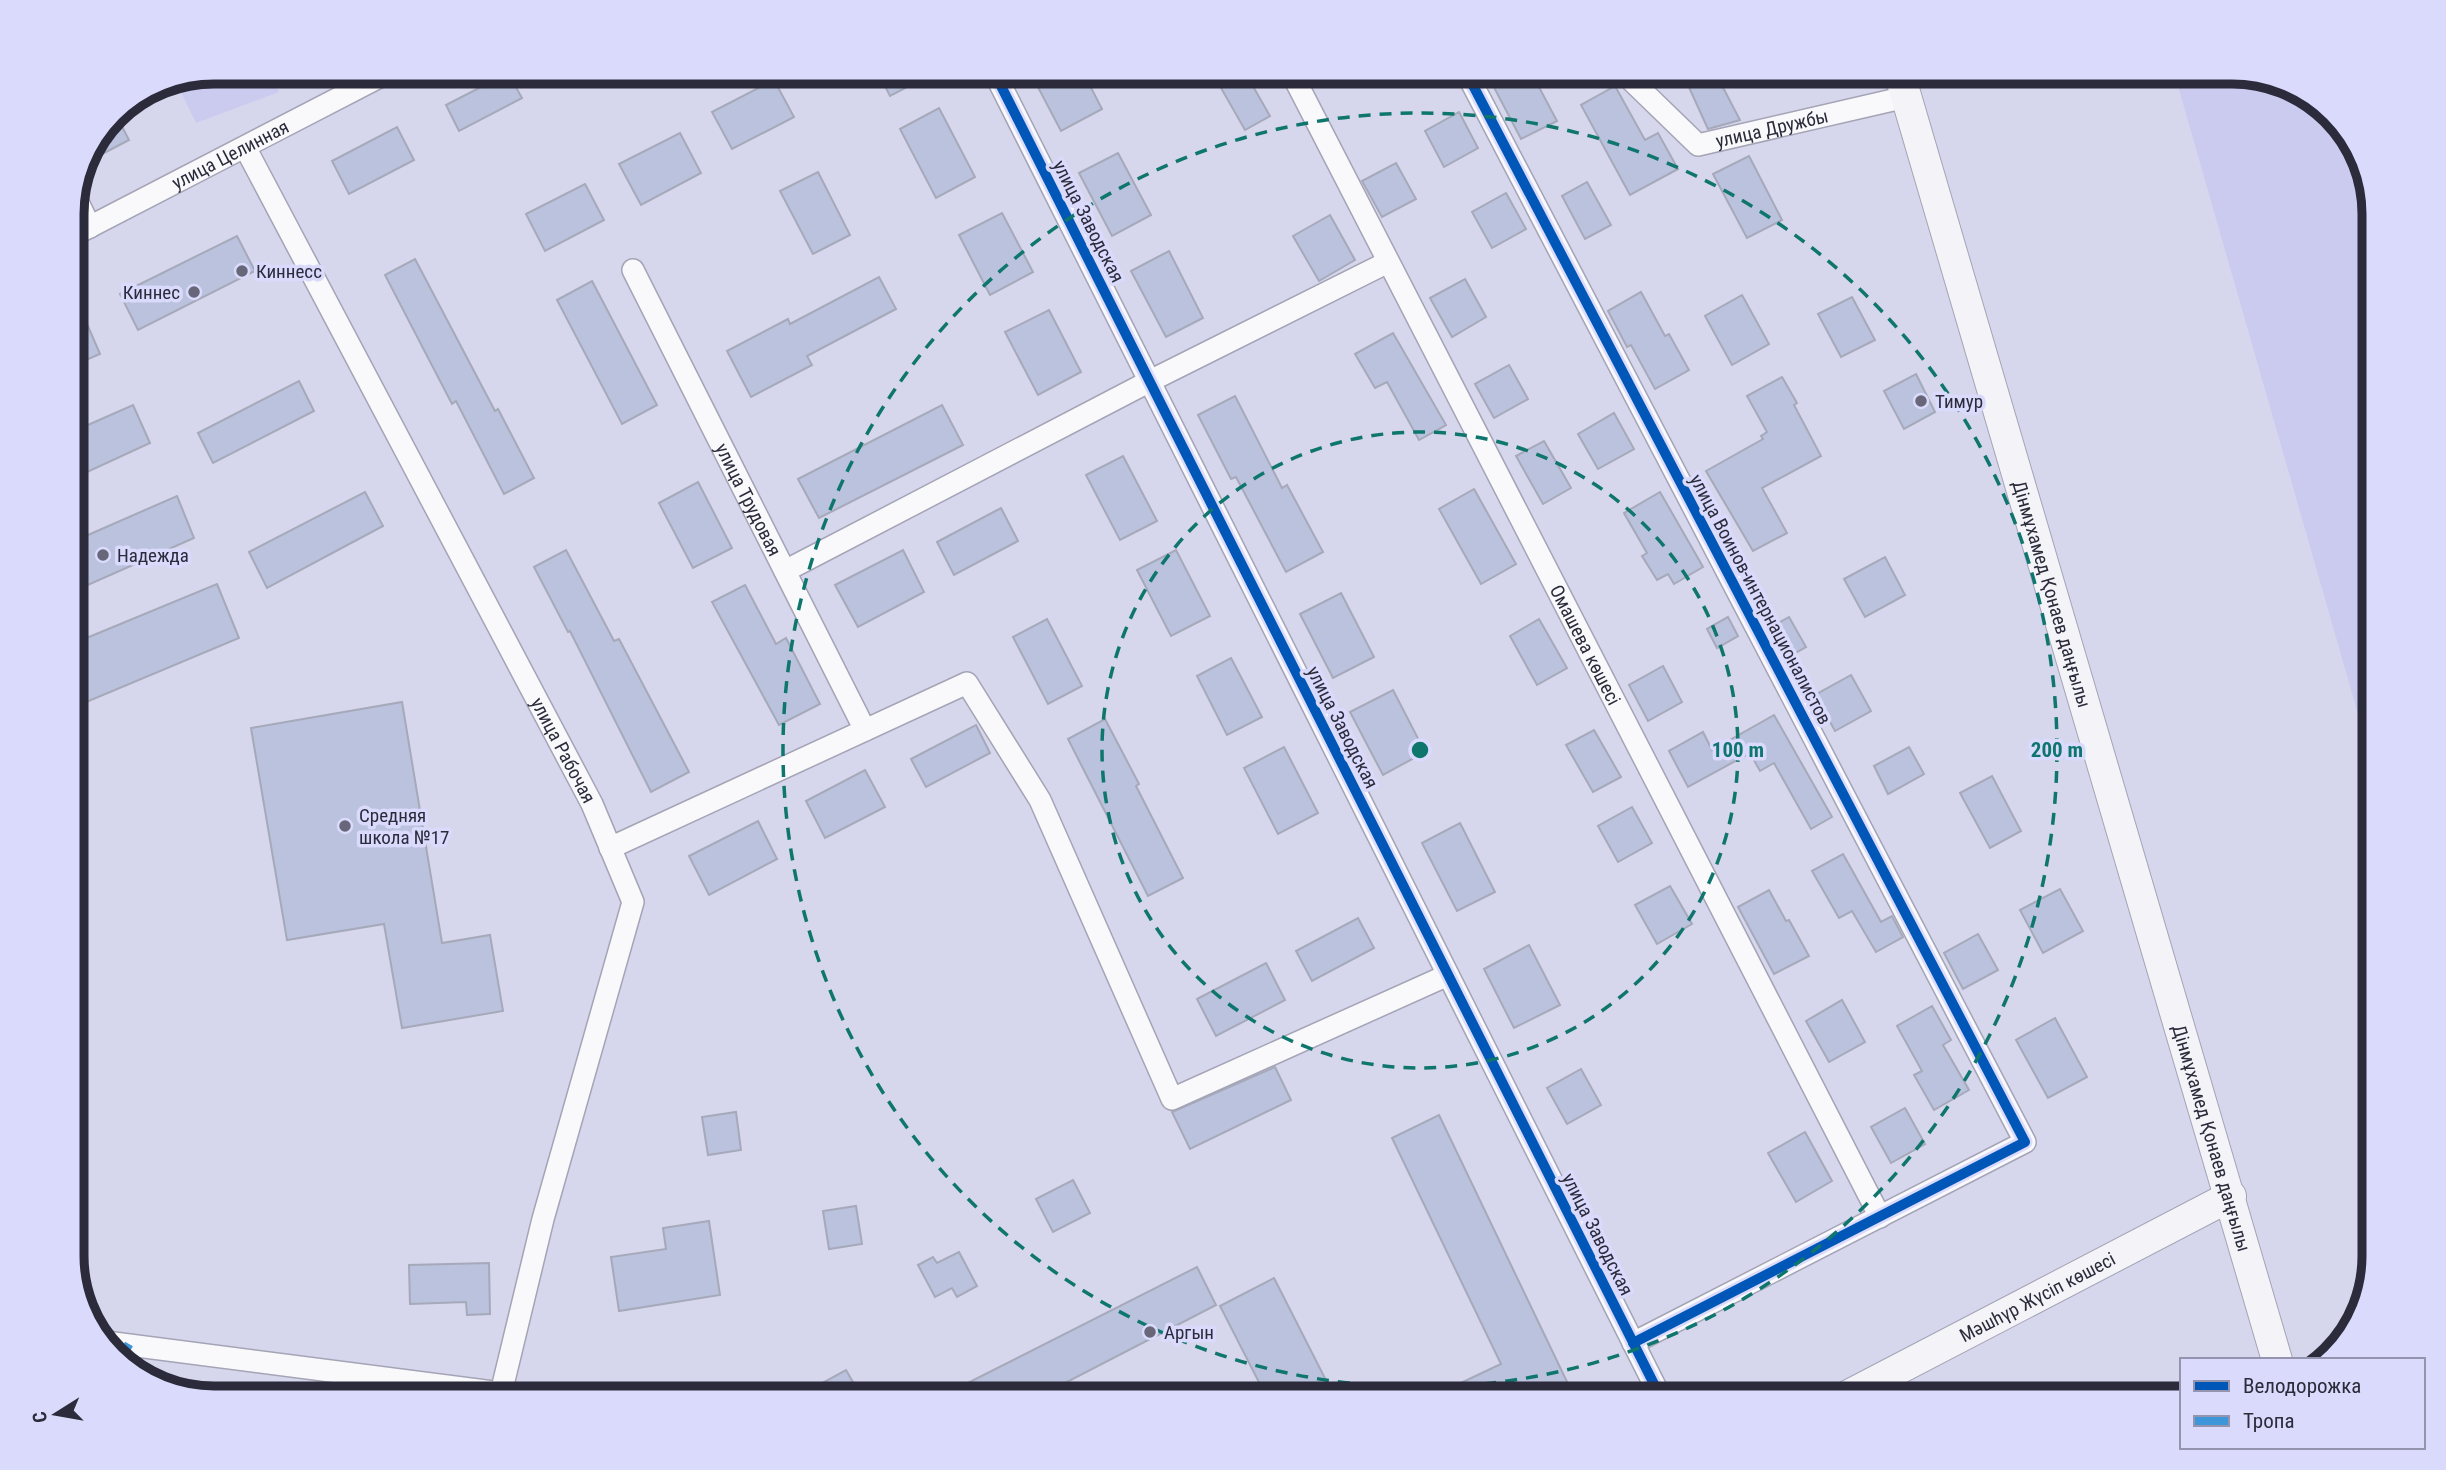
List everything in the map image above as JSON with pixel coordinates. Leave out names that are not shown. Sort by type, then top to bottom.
[{"type":"street","name":"улица Целинная","points":[[84,229],[366,84]]},
{"type":"street","name":"улица Заводская","points":[[1000,84],[1655,1386]]},
{"type":"street","name":"Омашева көшесі","points":[[1296,84],[1880,1217]]},
{"type":"street","name":"улица Воинов-интернационалистов","points":[[1472,84],[2025,1142],[1880,1217]]},
{"type":"street","name":"улица Дружбы","points":[[1635,84],[1698,145],[1902,84]]},
{"type":"street","name":"Дінмұхамед Қонаев даңғылы","points":[[1902,84],[2276,1358]]},
{"type":"street","name":"улица Рабочая","points":[[245,147],[592,804],[633,902],[543,1219],[504,1386]]},
{"type":"street","points":[[785,571],[1150,381],[1388,262]]},
{"type":"street","name":"улица Трудовая","points":[[633,270],[865,730]]},
{"type":"street","points":[[610,848],[967,683],[1040,800],[1172,1099],[1448,975]]},
{"type":"street","name":"Мәшһүр Жүсіп көшесі","points":[[1866,1386],[2231,1196]]},
{"type":"street","points":[[1633,1343],[1880,1217]]},
{"type":"street","points":[[125,1351],[418,1386]]},
{"type":"shaded area","points":[[214,84],[275,84],[279,92],[196,123],[180,89]]},
{"type":"shaded area","points":[[2177,84],[2249,85],[2265,88],[2297,101],[2330,128],[2349,157],[2355,172],[2362,206],[2362,728]]},
{"type":"building","points":[[487,84],[514,84],[522,98],[459,131],[446,105]]},
{"type":"building","points":[[766,84],[776,84],[794,117],[732,149],[712,112]]},
{"type":"building","points":[[884,84],[913,84],[890,96]]},
{"type":"building","points":[[1036,84],[1089,84],[1102,109],[1061,131]]},
{"type":"building","points":[[1228,84],[1252,84],[1270,116],[1245,130],[1221,88]]},
{"type":"building","points":[[1492,84],[1537,84],[1557,121],[1521,139]]},
{"type":"building","points":[[1687,84],[1721,84],[1740,120],[1708,129]]},
{"type":"building","points":[[1615,86],[1645,140],[1658,133],[1678,169],[1630,195],[1581,105]]},
{"type":"building","points":[[939,108],[975,177],[936,198],[900,129]]},
{"type":"building","points":[[1459,112],[1478,148],[1444,167],[1425,131]]},
{"type":"building","points":[[120,124],[129,140],[97,157]]},
{"type":"building","points":[[397,127],[414,160],[349,194],[332,161]]},
{"type":"building","points":[[680,133],[701,173],[641,205],[619,164]]},
{"type":"building","points":[[1118,153],[1151,215],[1112,236],[1079,173]]},
{"type":"building","points":[[1749,156],[1782,220],[1747,238],[1713,174]]},
{"type":"building","points":[[1396,163],[1416,199],[1382,217],[1362,181]]},
{"type":"building","points":[[818,172],[850,235],[813,254],[780,191]]},
{"type":"building","points":[[1587,182],[1611,225],[1585,239],[1562,196]]},
{"type":"building","points":[[585,184],[604,220],[545,251],[526,214]]},
{"type":"building","points":[[1506,193],[1526,229],[1492,248],[1472,212]]},
{"type":"building","points":[[1002,213],[1033,272],[990,295],[959,235]]},
{"type":"building","points":[[1330,215],[1355,260],[1319,281],[1293,236]]},
{"type":"building","points":[[237,236],[255,271],[138,330],[120,294]]},
{"type":"building","points":[[1169,251],[1203,318],[1166,337],[1131,271]]},
{"type":"building","points":[[415,259],[495,411],[498,409],[534,478],[504,494],[456,401],[452,404],[385,275]]},
{"type":"building","points":[[879,277],[896,309],[807,356],[812,365],[751,397],[727,351],[788,319],[790,324]]},
{"type":"building","points":[[1465,279],[1486,317],[1452,337],[1430,298]]},
{"type":"building","points":[[592,281],[657,405],[622,424],[557,300]]},
{"type":"building","points":[[1641,292],[1665,336],[1669,334],[1689,370],[1655,389],[1631,345],[1627,347],[1608,311]]},
{"type":"building","points":[[1742,295],[1769,344],[1732,365],[1705,316]]},
{"type":"building","points":[[1852,297],[1875,340],[1841,357],[1818,314]]},
{"type":"building","points":[[1049,310],[1081,372],[1038,395],[1005,332]]},
{"type":"building","points":[[84,317],[100,354],[84,361]]},
{"type":"building","points":[[1393,333],[1446,425],[1419,440],[1387,382],[1375,388],[1355,354]]},
{"type":"building","points":[[1509,365],[1528,399],[1494,418],[1475,384]]},
{"type":"building","points":[[1916,374],[1935,412],[1904,429],[1884,391]]},
{"type":"building","points":[[1782,377],[1821,456],[1762,488],[1787,533],[1753,551],[1706,471],[1763,439],[1761,436],[1767,432],[1747,396]]},
{"type":"building","points":[[299,381],[314,411],[213,463],[198,433]]},
{"type":"building","points":[[1235,396],[1282,488],[1287,485],[1323,552],[1286,572],[1236,477],[1231,479],[1198,415]]},
{"type":"building","points":[[133,405],[150,443],[84,473],[84,427]]},
{"type":"building","points":[[942,405],[963,445],[819,518],[798,479]]},
{"type":"building","points":[[1614,413],[1634,449],[1598,469],[1578,434]]},
{"type":"building","points":[[1544,441],[1571,488],[1543,504],[1516,456]]},
{"type":"building","points":[[1123,456],[1157,521],[1120,540],[1086,475]]},
{"type":"building","points":[[698,482],[732,548],[693,568],[659,503]]},
{"type":"building","points":[[1474,489],[1516,564],[1481,584],[1439,509]]},
{"type":"building","points":[[365,492],[383,526],[267,588],[249,552]]},
{"type":"building","points":[[1660,492],[1703,567],[1674,584],[1668,574],[1657,580],[1642,556],[1647,553],[1624,513]]},
{"type":"building","points":[[177,496],[194,538],[84,587],[84,537]]},
{"type":"building","points":[[1001,508],[1018,541],[954,575],[937,542]]},
{"type":"building","points":[[566,550],[614,641],[619,639],[689,772],[651,792],[570,631],[568,632],[534,567]]},
{"type":"building","points":[[903,550],[924,592],[858,627],[835,585]]},
{"type":"building","points":[[1176,550],[1210,616],[1171,636],[1137,570]]},
{"type":"building","points":[[1885,557],[1905,595],[1865,617],[1844,579]]},
{"type":"building","points":[[217,584],[239,638],[84,703],[84,639]]},
{"type":"building","points":[[745,585],[776,644],[786,638],[820,704],[779,725],[712,602]]},
{"type":"building","points":[[1341,593],[1374,657],[1333,678],[1300,614]]},
{"type":"building","points":[[1728,617],[1738,636],[1717,648],[1707,629]]},
{"type":"building","points":[[1789,617],[1806,647],[1788,657],[1771,627]]},
{"type":"building","points":[[1047,619],[1082,686],[1048,704],[1013,637]]},
{"type":"building","points":[[1539,619],[1567,668],[1537,685],[1510,636]]},
{"type":"building","points":[[1231,658],[1262,717],[1227,735],[1197,676]]},
{"type":"building","points":[[1663,666],[1682,702],[1648,721],[1629,685]]},
{"type":"building","points":[[1851,675],[1871,711],[1835,731],[1815,695]]},
{"type":"building","points":[[1393,690],[1425,752],[1383,775],[1350,712]]},
{"type":"building","name":"Средняя школа №17","points":[[402,702],[442,943],[490,935],[503,1011],[402,1028],[384,924],[287,940],[251,728]]},
{"type":"building","points":[[1774,715],[1832,817],[1811,829],[1774,763],[1760,771],[1750,753],[1688,787],[1669,751],[1703,732],[1712,750]]},
{"type":"building","points":[[1105,719],[1183,878],[1148,896],[1068,739]]},
{"type":"building","points":[[976,725],[990,753],[926,787],[911,759]]},
{"type":"building","points":[[1594,730],[1621,777],[1593,792],[1566,745]]},
{"type":"building","points":[[1284,747],[1318,813],[1278,834],[1244,768]]},
{"type":"building","points":[[1909,747],[1924,774],[1888,794],[1874,766]]},
{"type":"building","points":[[865,770],[885,807],[825,838],[806,801]]},
{"type":"building","points":[[1992,776],[2021,831],[1990,848],[1960,793]]},
{"type":"building","points":[[1632,807],[1652,843],[1618,862],[1598,826]]},
{"type":"building","points":[[758,821],[777,859],[709,895],[689,856]]},
{"type":"building","points":[[1460,823],[1495,892],[1457,911],[1422,843]]},
{"type":"building","points":[[1843,854],[1881,922],[1892,916],[1903,937],[1876,952],[1852,911],[1839,918],[1812,871]]},
{"type":"building","points":[[1670,886],[1692,924],[1657,944],[1635,905]]},
{"type":"building","points":[[2060,889],[2083,931],[2043,953],[2020,910]]},
{"type":"building","points":[[1769,890],[1809,956],[1774,974],[1738,907]]},
{"type":"building","points":[[1358,918],[1374,948],[1312,981],[1296,951]]},
{"type":"building","points":[[1978,934],[1998,970],[1963,989],[1944,953]]},
{"type":"building","points":[[1529,945],[1560,1005],[1514,1028],[1484,969]]},
{"type":"building","points":[[1266,963],[1285,1000],[1216,1036],[1197,999]]},
{"type":"building","points":[[1842,1000],[1865,1042],[1829,1062],[1806,1021]]},
{"type":"building","points":[[1932,1006],[1951,1040],[1943,1045],[1969,1090],[1934,1110],[1914,1075],[1922,1071],[1897,1026]]},
{"type":"building","points":[[2055,1018],[2087,1077],[2048,1098],[2016,1040]]},
{"type":"building","points":[[1275,1067],[1291,1100],[1190,1149],[1172,1112]]},
{"type":"building","points":[[1581,1069],[1601,1105],[1567,1124],[1547,1088]]},
{"type":"building","points":[[1905,1108],[1925,1144],[1891,1163],[1871,1127]]},
{"type":"building","points":[[736,1112],[741,1150],[708,1155],[702,1117]]},
{"type":"building","points":[[1439,1115],[1569,1386],[1454,1386],[1501,1364],[1392,1138]]},
{"type":"building","points":[[1805,1132],[1832,1181],[1796,1202],[1768,1153]]},
{"type":"building","points":[[1073,1180],[1090,1213],[1053,1232],[1036,1199]]},
{"type":"building","points":[[856,1206],[862,1244],[829,1249],[823,1211]]},
{"type":"building","points":[[709,1221],[720,1295],[619,1311],[611,1257],[666,1249],[663,1228]]},
{"type":"building","points":[[959,1252],[977,1286],[957,1297],[952,1288],[935,1297],[918,1265],[933,1257],[937,1263]]},
{"type":"building","points":[[489,1263],[490,1314],[467,1315],[466,1302],[410,1304],[409,1265]]},
{"type":"building","points":[[1197,1267],[1216,1305],[1059,1386],[962,1386]]},
{"type":"building","points":[[1274,1278],[1329,1386],[1261,1386],[1220,1306]]},
{"type":"building","points":[[846,1370],[855,1386],[817,1386]]},
{"type":"marked path","points":[[125,1351],[129,1344]]},
{"type":"cycle path","points":[[1000,84],[1655,1386]]},
{"type":"cycle path","points":[[1472,84],[2025,1142],[1633,1343]]},
{"type":"place","name":"Киннесс","points":[[242,271]]},
{"type":"place","name":"Киннес","points":[[194,292]]},
{"type":"place","name":"Тимур","points":[[1921,401]]},
{"type":"place","name":"Надежда","points":[[103,555]]},
{"type":"place","name":"Средняя школа №17","points":[[345,826]]},
{"type":"place","name":"Аргын","points":[[1150,1332]]}]
